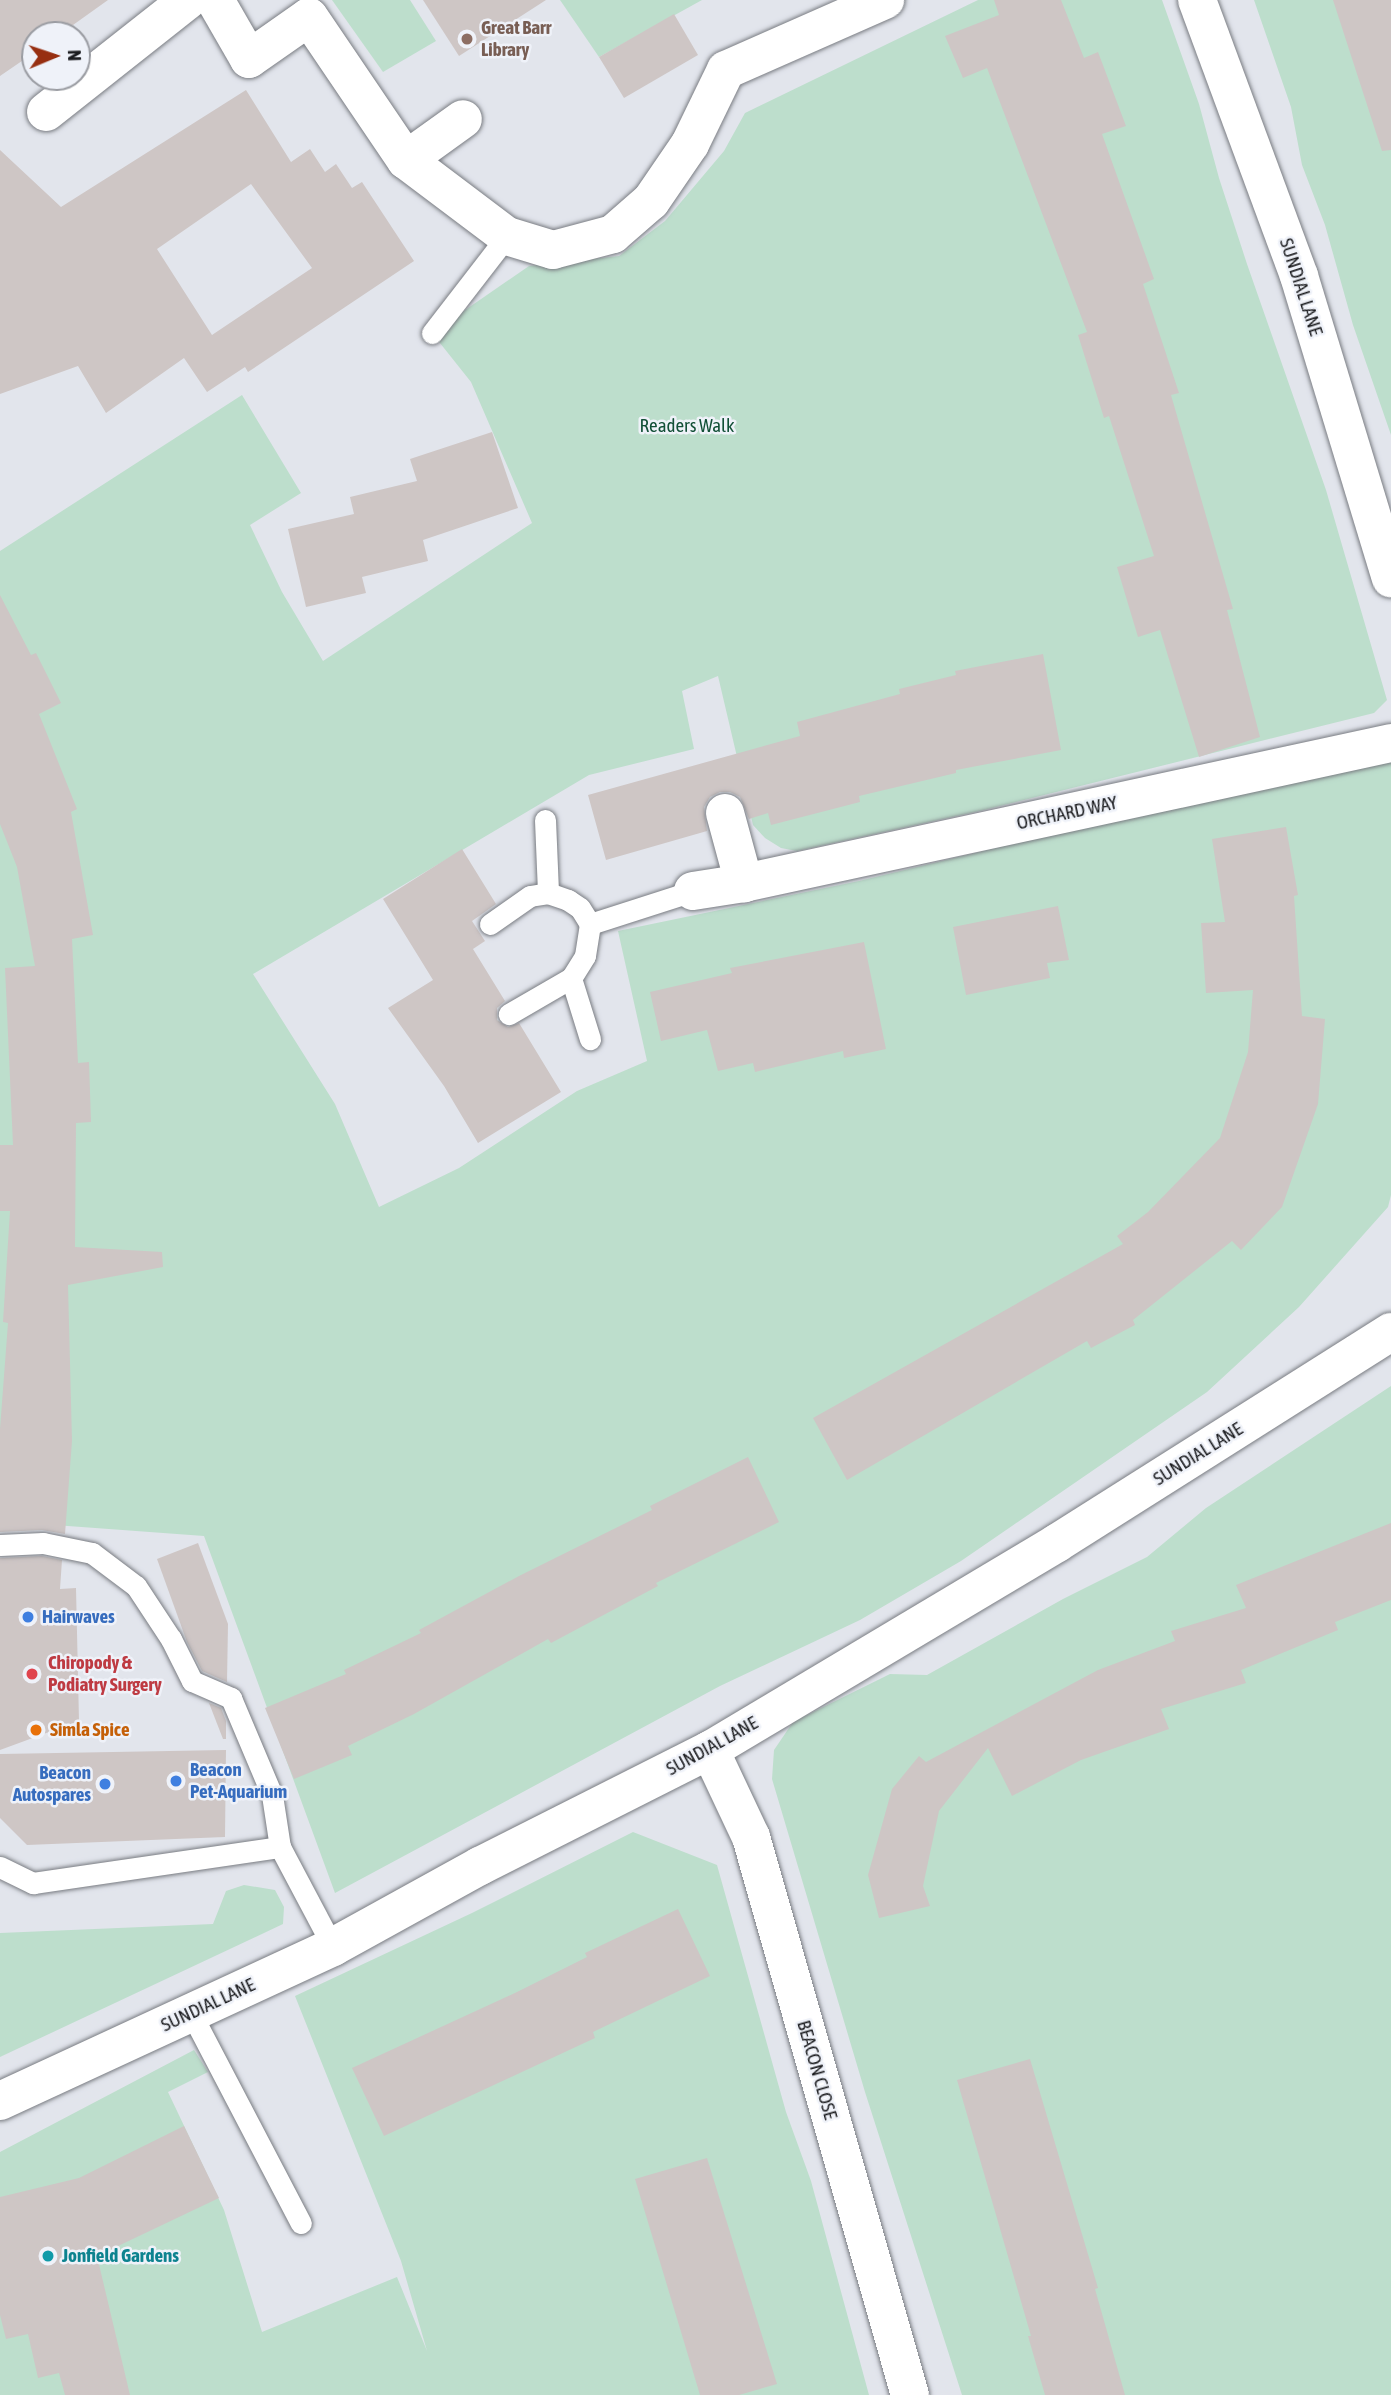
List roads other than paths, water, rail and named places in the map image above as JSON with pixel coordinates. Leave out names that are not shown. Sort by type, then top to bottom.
[{"type":"street","points":[[46,113],[188,0]]},
{"type":"street","points":[[215,0],[249,59],[309,17],[406,160],[507,236],[553,250],[613,234],[651,201],[690,144],[726,71],[886,0]]},
{"type":"street","name":"SUNDIAL LANE","points":[[1198,0],[1299,276],[1391,578]]},
{"type":"street","points":[[406,160],[463,120]]},
{"type":"street","name":"ORCHARD WAY","points":[[693,891],[744,883],[1391,743]]},
{"type":"street","points":[[725,813],[744,883]]},
{"type":"street","name":"SUNDIAL LANE","points":[[0,2101],[334,1947],[480,1866],[710,1750],[1057,1543],[1391,1332]]},
{"type":"street","name":"BEACON CLOSE","points":[[710,1750],[751,1837],[910,2395]]},
{"type":"lane","points":[[432,332],[507,236]]},
{"type":"lane","points":[[545,820],[548,893]]},
{"type":"lane","name":"ORCHARD WAY","points":[[590,924],[693,891]]},
{"type":"lane","points":[[490,924],[530,896],[548,893],[574,904],[590,924],[585,956],[571,978],[509,1014]]},
{"type":"lane","points":[[571,978],[590,1039]]},
{"type":"lane","points":[[0,1545],[43,1543],[92,1553],[136,1586],[171,1639],[192,1681],[231,1698],[272,1795],[280,1846],[334,1947]]},
{"type":"lane","points":[[0,1867],[33,1883],[280,1846]]},
{"type":"lane","points":[[191,2013],[301,2224]]},
{"type":"place","name":"Great Barr Library","points":[[467,39]]},
{"type":"place","name":"Hairwaves","points":[[28,1617]]},
{"type":"place","name":"Chiropody & Podiatry Surgery","points":[[32,1674]]},
{"type":"place","name":"Simla Spice","points":[[36,1730]]},
{"type":"place","name":"Beacon Pet-Aquarium","points":[[176,1781]]},
{"type":"place","name":"Beacon Autospares","points":[[105,1784]]},
{"type":"place","name":"Jonfield Gardens","points":[[48,2256]]},
{"type":"park label","name":"Readers Walk","points":[[687,426]]}]
